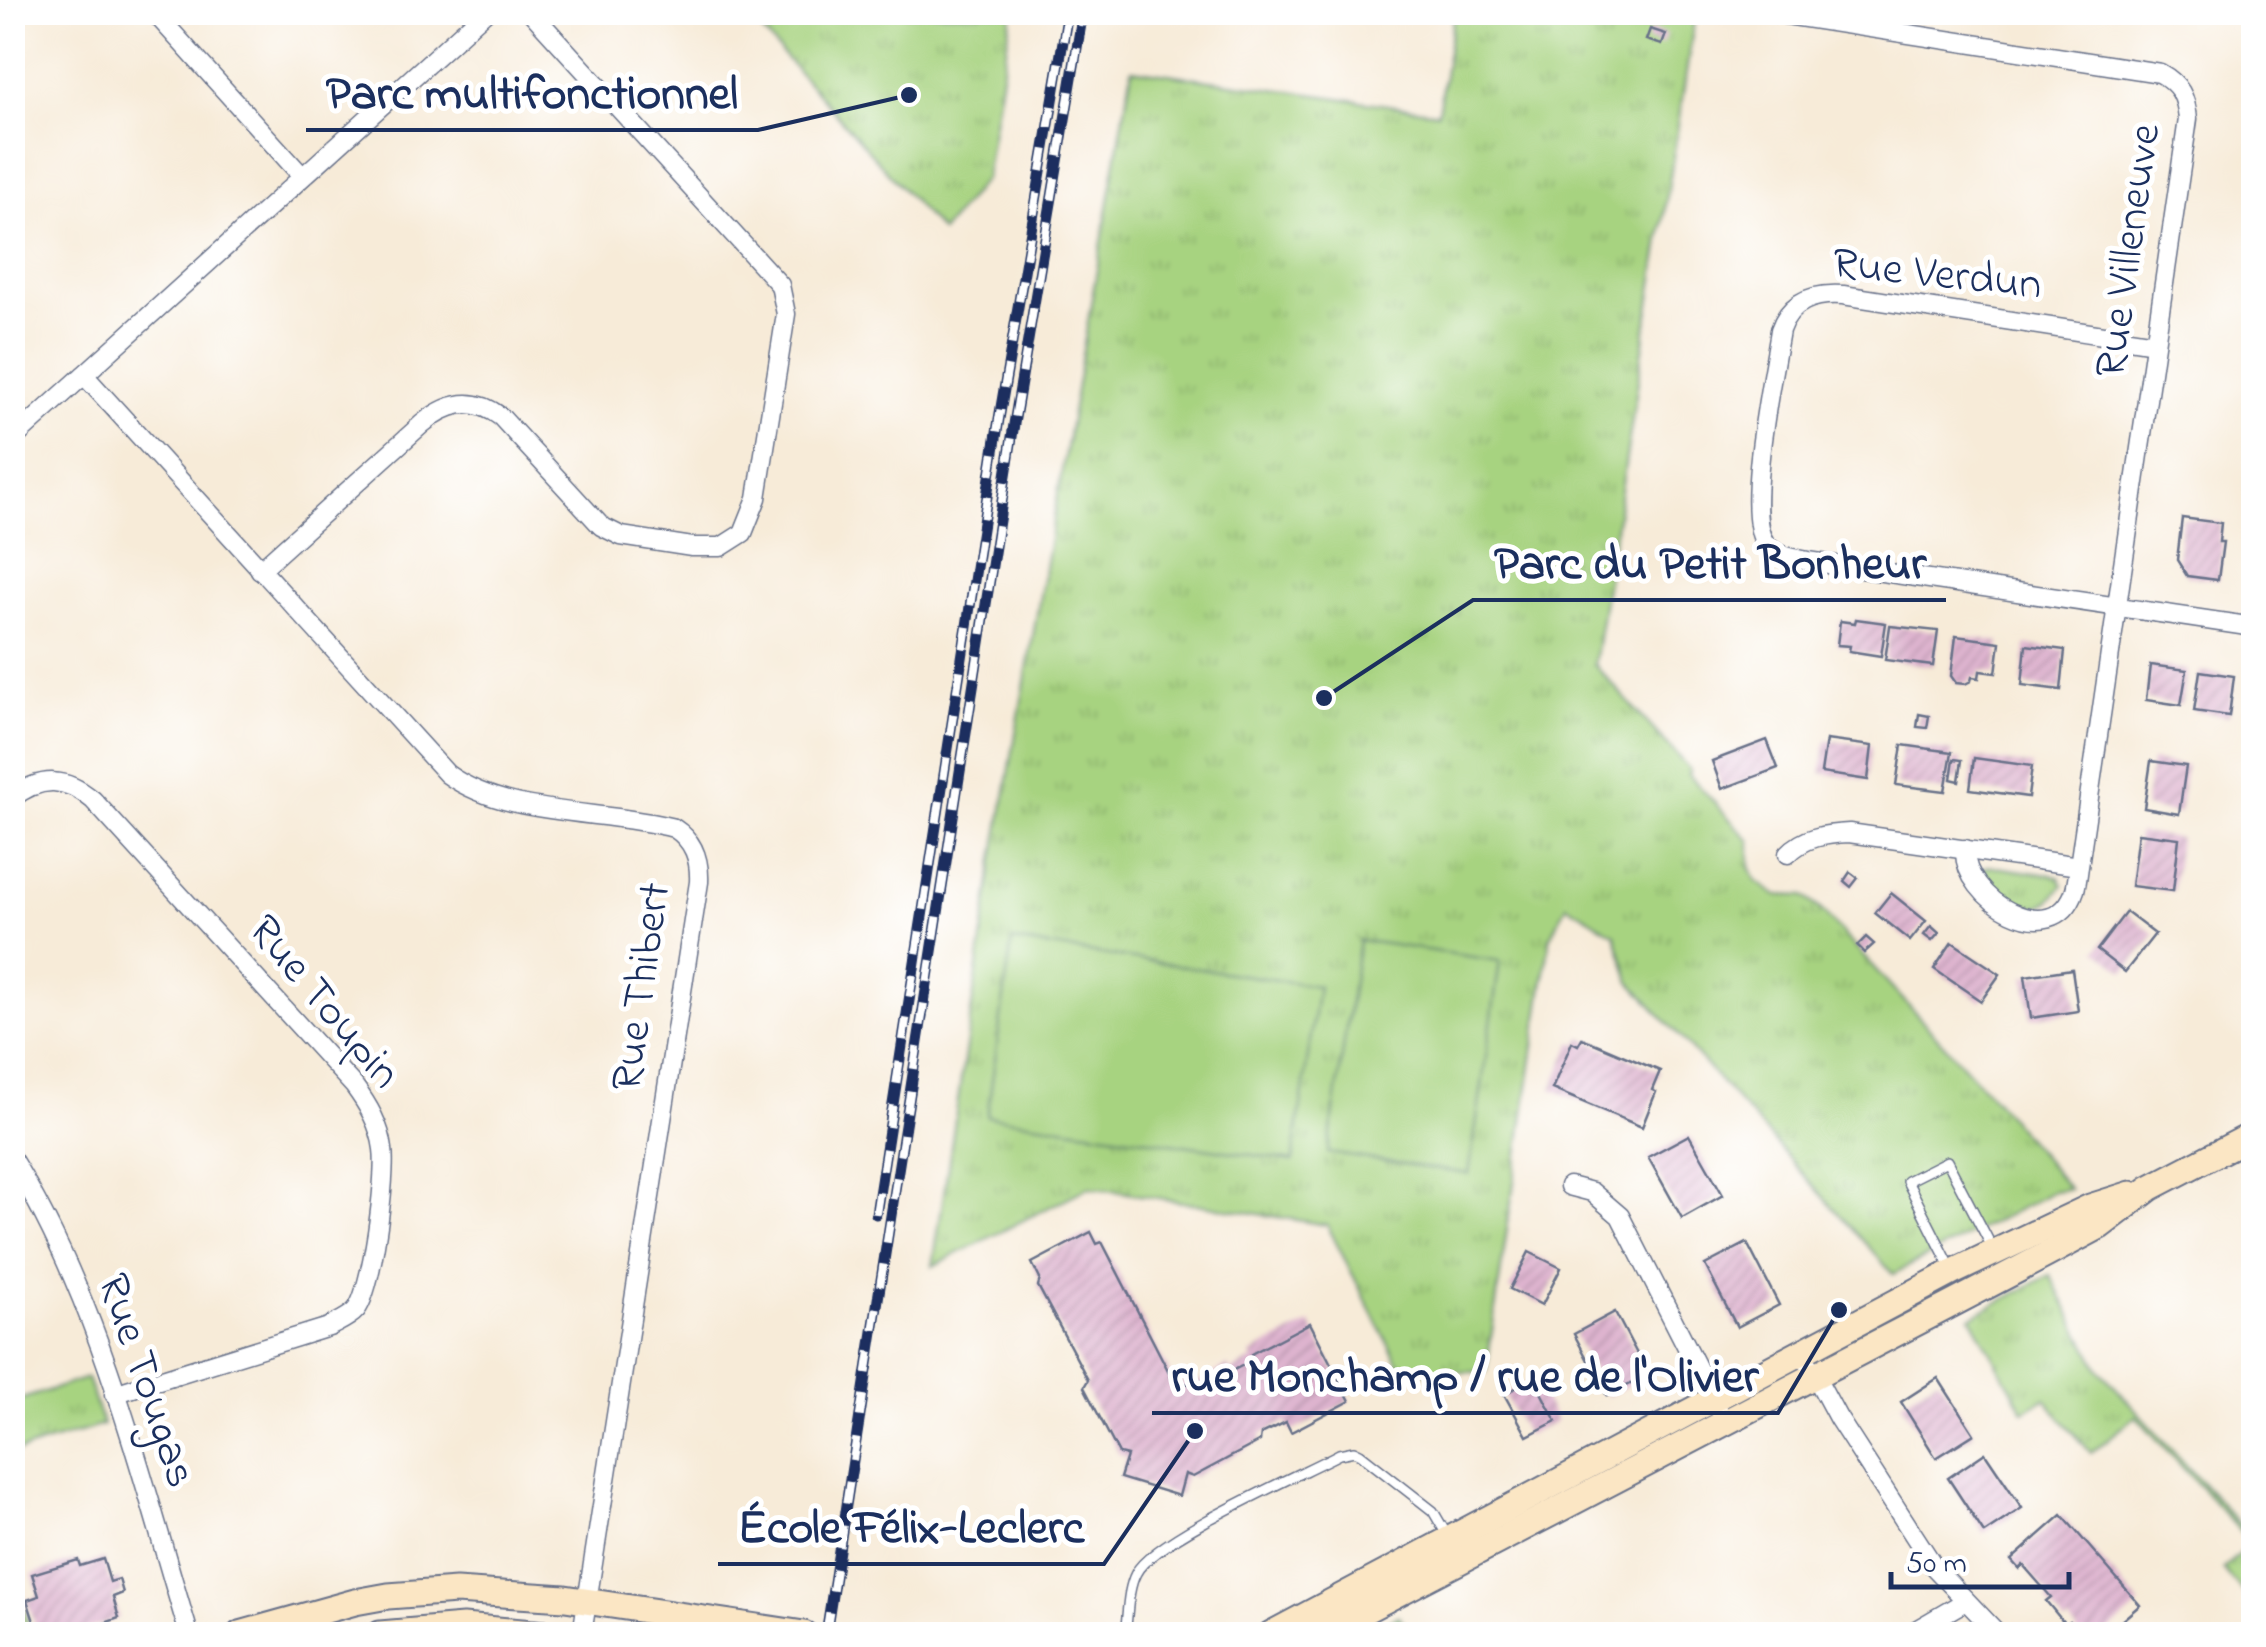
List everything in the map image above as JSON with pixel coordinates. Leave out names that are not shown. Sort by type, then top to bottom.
[{"type":"street","points":[[154,12],[302,176]]},
{"type":"street","points":[[12,440],[485,12]]},
{"type":"street","points":[[260,570],[422,424],[456,403],[482,405],[501,416],[610,532],[709,548],[733,541],[749,523],[757,498],[786,314],[780,285],[531,12]]},
{"type":"street","name":"Rue Villeneuve","points":[[1766,12],[1852,19],[2160,73],[2180,88],[2187,102],[2188,119],[2117,608],[2079,866],[2070,900],[2048,917],[2032,920],[2015,916],[1988,896],[1966,868],[1964,850]]},
{"type":"street","name":"Rue Verdun","points":[[2155,343],[1842,296],[1802,300],[1788,313],[1780,330],[1755,496],[1760,535],[1775,552],[1788,557],[2254,627]]},
{"type":"street","name":"Rue Thibert","points":[[84,375],[434,762],[461,784],[505,800],[674,828],[685,836],[698,858],[698,882],[582,1634]]},
{"type":"street","name":"Rue Toupin","points":[[12,798],[49,780],[69,784],[93,800],[354,1086],[373,1116],[383,1148],[383,1182],[367,1286],[355,1311],[329,1327],[114,1394]]},
{"type":"street","points":[[1788,854],[1820,836],[1849,833],[2079,866]]},
{"type":"street","points":[[1320,1634],[1809,1364],[2100,1226],[2150,1188],[2254,1134]]},
{"type":"street","name":"Rue Tougas","points":[[12,1159],[61,1255],[114,1394],[189,1634]]},
{"type":"street","points":[[1570,1186],[1592,1192],[1620,1216],[1720,1411]]},
{"type":"street","points":[[1809,1364],[1953,1272],[2090,1207],[2150,1188]]},
{"type":"street","points":[[1809,1364],[1925,1553],[1964,1602],[1998,1634]]},
{"type":"street","points":[[1271,1634],[1450,1541],[1720,1411]]},
{"type":"street","points":[[240,1634],[325,1609],[388,1596],[456,1591],[532,1595],[804,1634]]},
{"type":"street","points":[[1909,1634],[1964,1602]]},
{"type":"street","points":[[380,1634],[450,1627],[545,1634]]},
{"type":"lane","points":[[1953,1272],[1907,1181],[1948,1161],[1996,1253]]},
{"type":"lane","points":[[1126,1634],[1136,1572],[1158,1551],[1184,1533],[1348,1452],[1360,1454],[1432,1511],[1450,1541]]},
{"type":"green space","points":[[1673,12],[1695,16],[1594,664],[1750,841],[1750,866],[1756,881],[1776,895],[1804,896],[1820,909],[1995,1100],[2069,1189],[2054,1191],[1893,1274],[1630,981],[1615,934],[1567,905],[1550,938],[1486,1372],[1403,1372],[1327,1225],[1089,1187],[933,1266],[994,859],[1132,69],[1438,112],[1454,13]]},
{"type":"green space","points":[[746,13],[1012,13],[985,178],[941,232]]},
{"type":"green space","points":[[1989,866],[2058,876],[2063,884],[2043,905],[2022,905],[1983,873],[1982,869]]},
{"type":"green space","points":[[1359,940],[1500,961],[1469,1174],[1328,1153]]},
{"type":"green space","points":[[1012,941],[1318,986],[1293,1161],[987,1116]]},
{"type":"green space","points":[[2050,1275],[2099,1369],[2253,1539],[2253,1604],[2223,1569],[2251,1543],[2136,1416],[2091,1453],[2045,1399],[2024,1411],[1971,1317]]},
{"type":"green space","points":[[87,1378],[103,1425],[13,1453],[13,1402]]},
{"type":"green space","points":[[13,1572],[31,1634],[13,1634]]},
{"type":"green space","points":[[1399,1616],[1409,1634],[1365,1634]]},
{"type":"building","points":[[1650,29],[1666,34],[1662,45],[1646,40]]},
{"type":"building","points":[[2182,518],[2221,523],[2218,580],[2187,576],[2177,560]]},
{"type":"building","points":[[1856,619],[1886,623],[1881,656],[1837,645],[1840,621],[1855,623]]},
{"type":"building","points":[[1890,626],[1938,631],[1933,666],[1885,660]]},
{"type":"building","points":[[1956,636],[2000,642],[1996,673],[1980,671],[1979,678],[1956,683],[1951,676]]},
{"type":"building","points":[[2026,645],[2065,650],[2061,690],[2022,685]]},
{"type":"building","points":[[2150,665],[2187,670],[2181,705],[2146,700]]},
{"type":"building","points":[[2200,671],[2234,676],[2229,716],[2194,711]]},
{"type":"building","points":[[1919,714],[1929,716],[1927,728],[1917,727]]},
{"type":"building","points":[[1767,740],[1778,768],[1722,789],[1712,761]]},
{"type":"building","points":[[1826,740],[1872,746],[1868,780],[1821,773]]},
{"type":"building","points":[[1902,745],[1952,752],[1945,791],[1896,785]]},
{"type":"building","points":[[1974,758],[2032,766],[2028,797],[1970,789]]},
{"type":"building","points":[[1954,759],[1962,760],[1959,781],[1951,779]]},
{"type":"building","points":[[2151,761],[2186,766],[2179,814],[2144,808]]},
{"type":"building","points":[[2138,833],[2179,838],[2173,891],[2131,886]]},
{"type":"building","points":[[1850,872],[1858,878],[1851,887],[1844,881]]},
{"type":"building","points":[[1891,893],[1926,921],[1910,941],[1875,913]]},
{"type":"building","points":[[2126,912],[2155,934],[2125,972],[2097,950]]},
{"type":"building","points":[[1931,926],[1939,933],[1932,941],[1924,935]]},
{"type":"building","points":[[1866,937],[1874,944],[1864,953],[1857,946]]},
{"type":"building","points":[[1952,942],[2000,974],[1981,1001],[1934,969]]},
{"type":"building","points":[[2072,969],[2078,1011],[2031,1018],[2025,976]]},
{"type":"building","points":[[1582,1038],[1660,1071],[1642,1127],[1552,1089],[1572,1042],[1578,1045]]},
{"type":"building","points":[[1689,1135],[1723,1195],[1682,1218],[1648,1157]]},
{"type":"building","points":[[1091,1232],[1097,1244],[1102,1242],[1173,1380],[1192,1385],[1228,1366],[1230,1372],[1253,1360],[1251,1354],[1310,1323],[1350,1401],[1291,1432],[1286,1422],[1261,1434],[1260,1441],[1193,1477],[1185,1474],[1179,1496],[1120,1478],[1127,1456],[1119,1454],[1084,1387],[1088,1380],[1038,1286],[1040,1279],[1032,1263]]},
{"type":"building","points":[[1747,1243],[1779,1305],[1737,1327],[1705,1265]]},
{"type":"building","points":[[1529,1252],[1561,1268],[1542,1305],[1510,1289]]},
{"type":"building","points":[[1615,1312],[1648,1375],[1607,1396],[1574,1334]]},
{"type":"building","points":[[1938,1378],[1974,1434],[1936,1458],[1901,1402]]},
{"type":"building","points":[[1534,1379],[1556,1421],[1527,1436],[1504,1394]]},
{"type":"building","points":[[1985,1453],[2022,1508],[1984,1533],[1948,1478]]},
{"type":"building","points":[[2062,1515],[2140,1605],[2106,1634],[2075,1634],[2078,1631],[2069,1621],[2065,1624],[2046,1601],[2051,1597],[2023,1565],[2019,1569],[2011,1560]]},
{"type":"building","points":[[103,1559],[110,1582],[119,1579],[123,1593],[113,1597],[119,1618],[74,1634],[38,1634],[27,1600],[39,1596],[32,1574],[78,1560],[80,1566]]},
{"type":"building","points":[[23,1621],[27,1634],[12,1634],[12,1624]]},
{"type":"railway","points":[[876,1214],[999,419],[1068,12]]},
{"type":"railway","points":[[826,1634],[1014,424],[1083,12]]},
{"type":"place","name":"Parc multifonctionnel","points":[[909,95]]},
{"type":"place","name":"Parc du Petit Bonheur","points":[[1324,698]]},
{"type":"place","name":"rue Monchamp / rue de l'Olivier","points":[[1839,1310]]},
{"type":"place","name":"École Félix-Leclerc","points":[[1195,1431]]}]
